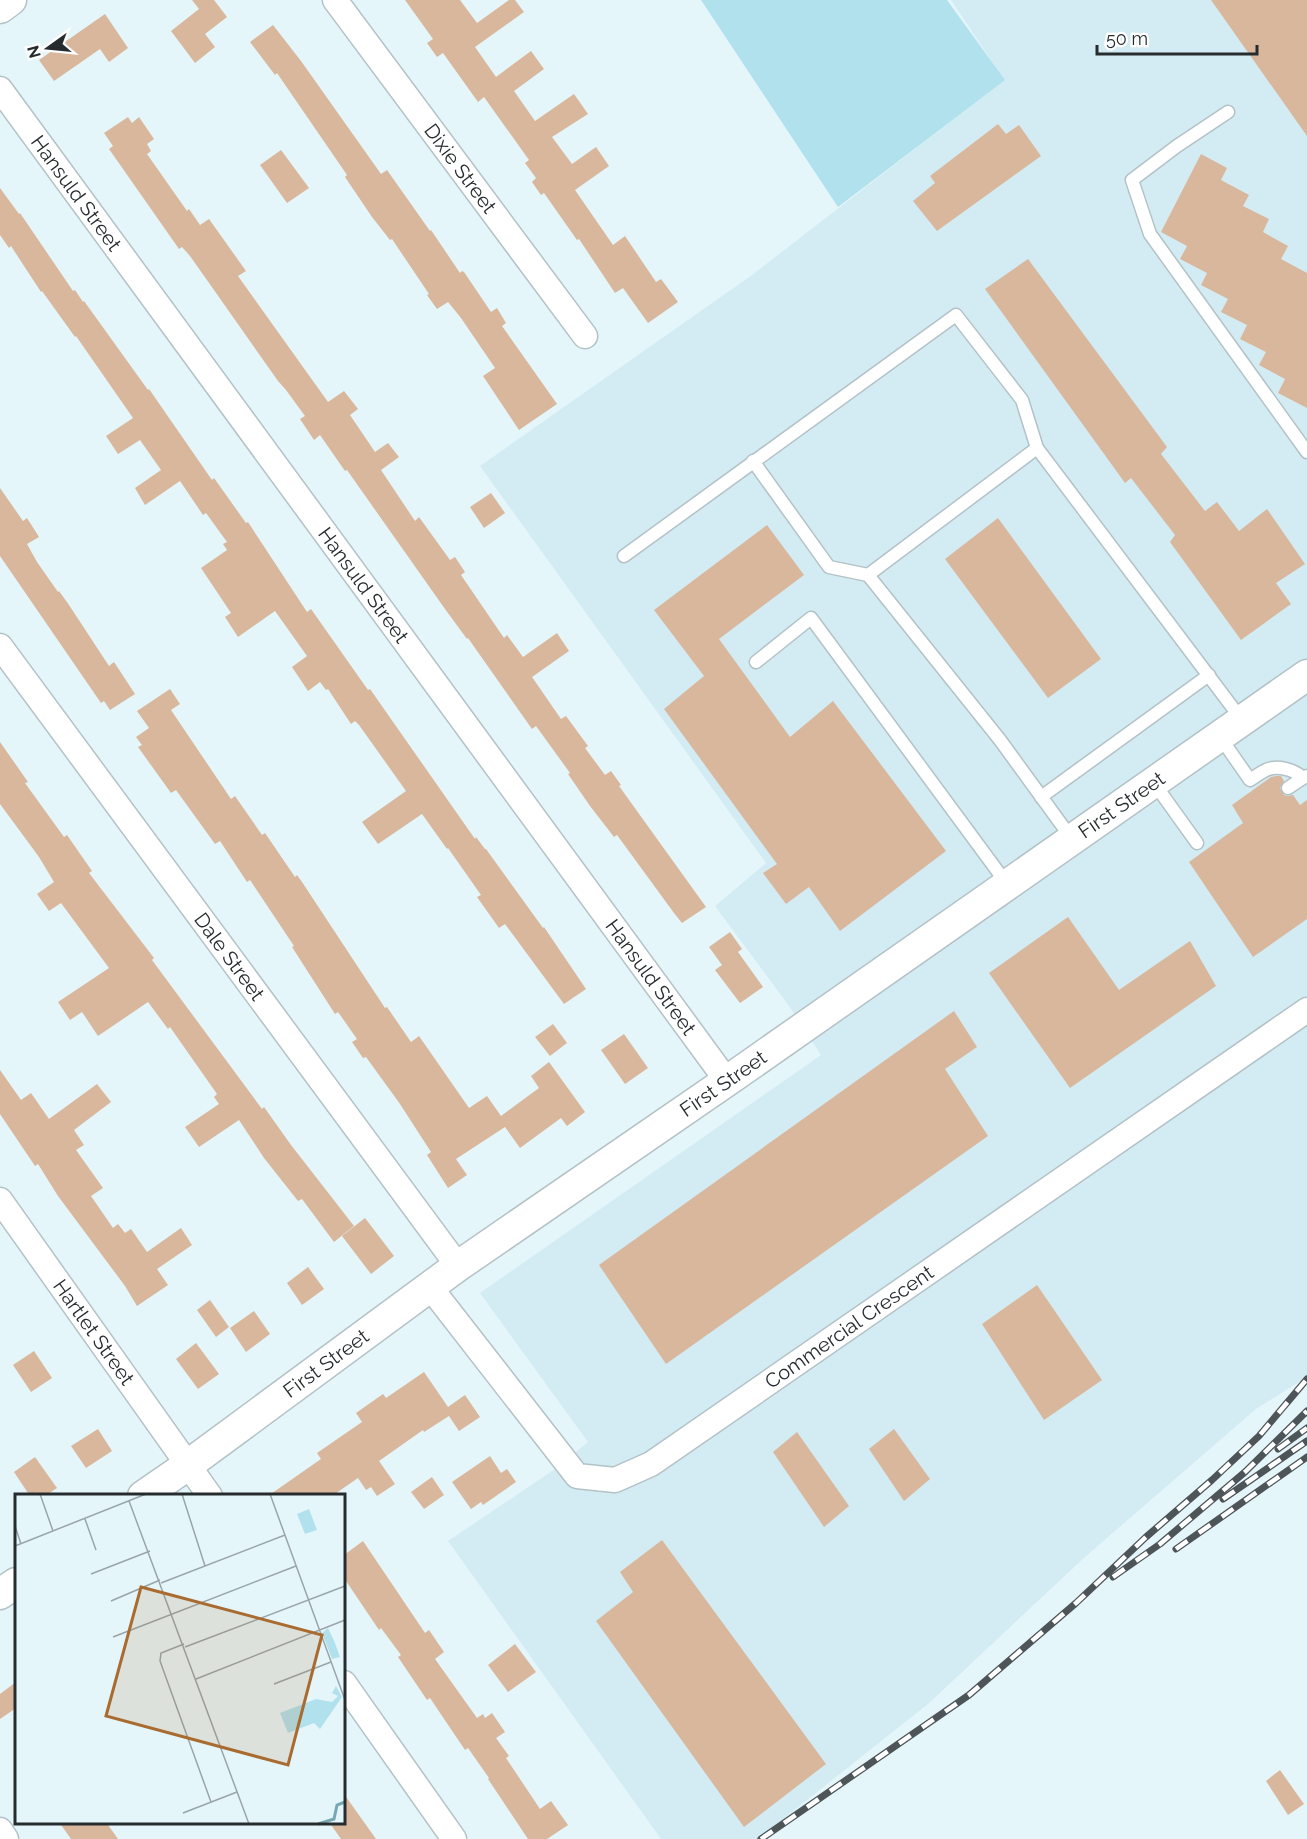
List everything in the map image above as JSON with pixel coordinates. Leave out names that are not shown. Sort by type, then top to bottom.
[{"type":"street","points":[[0,8],[11,0]]},
{"type":"street","name":"Dixie Street","points":[[335,0],[585,336]]},
{"type":"street","name":"Hansuld Street","points":[[0,89],[727,1081]]},
{"type":"street","name":"Dale Street","points":[[0,646],[458,1266]]},
{"type":"street","name":"First Street","points":[[147,1494],[458,1266],[727,1081],[1307,675]]},
{"type":"street","name":"Commercial Crescent","points":[[430,1287],[577,1476],[615,1480],[651,1464],[1307,1010]]},
{"type":"street","name":"Hartlet Street","points":[[0,1200],[209,1494]]},
{"type":"street","points":[[0,1594],[15,1584]]},
{"type":"street","points":[[345,1684],[454,1839]]},
{"type":"street","points":[[0,1830],[6,1839]]},
{"type":"lane","points":[[1228,112],[1176,146],[1132,180],[1150,234],[1307,452]]},
{"type":"lane","points":[[624,556],[956,315],[1022,400],[1037,448],[1209,675],[1253,784],[1270,768],[1276,767],[1297,772],[1305,777],[1288,788]]},
{"type":"lane","points":[[868,575],[1037,448]]},
{"type":"lane","points":[[753,461],[830,567],[868,575],[1000,740],[1072,840]]},
{"type":"lane","points":[[756,662],[811,618],[1008,885]]},
{"type":"lane","points":[[1041,796],[1209,675]]},
{"type":"lane","points":[[1154,783],[1197,843]]},
{"type":"shaded area","points":[[701,0],[947,0],[1005,80],[838,207]]},
{"type":"shaded area","points":[[951,0],[1307,0],[1307,1377],[1256,1409],[1085,1557],[928,1704],[758,1839],[661,1839],[448,1541],[555,1469],[588,1442],[480,1293],[821,1055],[789,1006],[715,906],[766,863],[480,466],[752,275],[1004,80]]},
{"type":"building","points":[[192,0],[214,0],[227,17],[205,34],[215,47],[195,63],[171,31],[199,9]]},
{"type":"building","points":[[405,0],[460,0],[477,23],[509,0],[515,0],[524,12],[475,47],[496,77],[531,51],[544,69],[514,91],[535,121],[574,94],[588,114],[552,137],[572,164],[596,147],[609,166],[575,190],[613,245],[625,236],[656,282],[661,279],[678,302],[648,323],[623,288],[615,293],[579,239],[577,240],[544,193],[541,195],[532,182],[536,178],[525,163],[529,160],[484,97],[478,102],[443,53],[437,57],[427,43],[433,39]]},
{"type":"building","points":[[1211,0],[1307,0],[1307,136]]},
{"type":"building","points":[[105,14],[128,48],[109,62],[100,49],[54,81],[39,60]]},
{"type":"building","points":[[273,25],[381,174],[387,170],[460,273],[464,272],[491,312],[497,308],[506,323],[502,326],[557,404],[519,430],[483,376],[495,368],[461,318],[448,302],[437,309],[392,239],[390,240],[372,217],[345,177],[347,175],[277,73],[275,75],[250,42]]},
{"type":"building","points":[[128,117],[132,123],[139,117],[154,139],[147,144],[151,151],[147,154],[187,211],[189,209],[200,225],[209,219],[246,271],[238,276],[328,402],[344,391],[358,409],[350,415],[375,452],[388,443],[399,457],[381,470],[415,521],[419,517],[450,560],[455,557],[465,572],[461,575],[504,638],[507,635],[523,657],[557,633],[569,651],[532,677],[561,719],[566,716],[588,746],[585,748],[605,775],[611,771],[621,785],[619,786],[706,907],[682,923],[617,835],[614,837],[590,806],[568,774],[570,773],[536,726],[532,729],[347,470],[345,471],[320,435],[314,440],[300,419],[305,416],[190,256],[182,247],[179,249],[109,149],[113,146],[104,133]]},
{"type":"building","points":[[998,124],[1006,134],[1019,125],[1041,156],[937,231],[913,201],[935,183],[930,176]]},
{"type":"building","points":[[281,150],[309,188],[287,203],[260,165]]},
{"type":"building","points":[[1201,154],[1227,168],[1221,180],[1249,195],[1243,206],[1269,219],[1263,232],[1288,246],[1281,259],[1307,273],[1307,408],[1278,393],[1285,379],[1259,365],[1266,352],[1240,339],[1247,325],[1221,312],[1228,299],[1201,285],[1207,273],[1180,259],[1187,246],[1161,232]]},
{"type":"building","points":[[0,188],[20,213],[73,291],[75,290],[84,301],[149,389],[212,480],[214,478],[246,523],[248,522],[307,612],[311,609],[475,839],[476,837],[486,849],[544,927],[586,989],[564,1004],[505,924],[499,928],[477,897],[481,895],[422,814],[378,844],[362,822],[406,791],[359,725],[355,721],[351,724],[328,689],[326,690],[320,682],[308,691],[292,667],[307,656],[275,611],[238,637],[225,617],[231,613],[201,568],[227,550],[223,544],[227,542],[206,513],[203,515],[180,481],[145,505],[135,488],[161,470],[140,440],[118,454],[106,436],[133,418],[76,336],[41,292],[11,246],[9,248],[0,235]]},
{"type":"building","points":[[1028,259],[1167,447],[1161,454],[1205,511],[1217,502],[1239,531],[1267,509],[1305,564],[1276,583],[1291,604],[1241,640],[1170,542],[1175,535],[1131,478],[1125,483],[985,289]]},
{"type":"building","points":[[0,488],[23,521],[27,518],[39,537],[27,544],[37,562],[69,605],[109,666],[114,662],[135,694],[110,710],[104,701],[101,703],[0,556]]},
{"type":"building","points":[[491,493],[505,513],[484,528],[470,507]]},
{"type":"building","points":[[998,518],[1101,659],[1048,698],[945,559]]},
{"type":"building","points":[[767,525],[804,575],[719,639],[790,737],[833,701],[946,851],[840,931],[809,887],[786,904],[763,873],[777,864],[664,709],[704,676],[654,610]]},
{"type":"building","points":[[170,689],[180,704],[171,710],[231,799],[235,796],[262,835],[265,833],[295,877],[297,875],[302,882],[385,1008],[387,1007],[411,1042],[419,1036],[469,1108],[487,1096],[501,1116],[539,1088],[531,1076],[549,1062],[585,1112],[567,1126],[561,1118],[520,1148],[505,1127],[456,1159],[467,1175],[448,1188],[427,1155],[431,1152],[400,1104],[366,1057],[363,1058],[352,1042],[357,1039],[338,1012],[335,1014],[292,947],[294,946],[250,880],[247,882],[220,841],[215,844],[176,790],[171,793],[138,747],[142,745],[136,737],[149,728],[137,711]]},
{"type":"building","points":[[0,742],[28,782],[25,783],[64,837],[67,835],[92,871],[89,873],[154,958],[152,960],[262,1109],[264,1107],[354,1226],[334,1242],[302,1199],[298,1201],[264,1158],[239,1120],[199,1147],[185,1127],[219,1104],[214,1097],[217,1094],[170,1027],[168,1029],[148,1002],[98,1036],[82,1012],[70,1020],[58,1002],[109,968],[61,903],[49,911],[37,894],[54,882],[39,857],[0,804]]},
{"type":"building","points":[[1281,776],[1284,781],[1280,788],[1284,795],[1293,795],[1300,805],[1307,800],[1307,919],[1253,957],[1189,862],[1243,823],[1232,805],[1271,777]]},
{"type":"building","points":[[1068,917],[1119,990],[1190,941],[1216,986],[1070,1088],[989,973]]},
{"type":"building","points":[[730,932],[742,949],[738,952],[763,987],[740,1003],[715,970],[722,965],[709,947]]},
{"type":"building","points":[[954,1011],[977,1047],[945,1069],[988,1136],[666,1364],[599,1265]]},
{"type":"building","points":[[553,1024],[567,1043],[550,1056],[535,1037]]},
{"type":"building","points":[[624,1034],[648,1068],[625,1084],[601,1050]]},
{"type":"building","points":[[0,1070],[21,1100],[31,1093],[49,1119],[97,1084],[111,1102],[74,1130],[84,1145],[76,1150],[103,1188],[91,1196],[113,1228],[118,1224],[125,1233],[131,1229],[147,1252],[181,1228],[192,1245],[157,1269],[168,1285],[137,1306],[125,1286],[58,1196],[38,1164],[35,1166],[0,1114]]},
{"type":"building","points":[[365,1218],[394,1256],[371,1274],[342,1236]]},
{"type":"building","points":[[308,1267],[324,1289],[302,1305],[287,1283]]},
{"type":"building","points":[[1037,1285],[1102,1380],[1044,1420],[982,1324]]},
{"type":"building","points":[[210,1300],[229,1327],[216,1337],[197,1310]]},
{"type":"building","points":[[254,1311],[270,1334],[246,1352],[230,1328]]},
{"type":"building","points":[[196,1343],[219,1374],[198,1389],[176,1359]]},
{"type":"building","points":[[34,1351],[52,1378],[31,1392],[13,1365]]},
{"type":"building","points":[[424,1372],[448,1407],[465,1395],[480,1417],[459,1431],[449,1416],[424,1432],[423,1430],[379,1461],[395,1484],[377,1496],[371,1487],[366,1490],[358,1478],[335,1494],[271,1494],[321,1459],[317,1453],[362,1422],[356,1413],[383,1394],[386,1398]]},
{"type":"building","points":[[98,1429],[112,1451],[86,1468],[71,1446]]},
{"type":"building","points":[[894,1429],[930,1479],[904,1501],[869,1449]]},
{"type":"building","points":[[797,1432],[849,1506],[824,1527],[773,1452]]},
{"type":"building","points":[[490,1456],[501,1473],[507,1469],[516,1482],[483,1505],[481,1502],[471,1509],[452,1482]]},
{"type":"building","points":[[35,1457],[57,1488],[48,1494],[29,1494],[14,1472]]},
{"type":"building","points":[[432,1477],[444,1495],[424,1509],[411,1492]]},
{"type":"building","points":[[662,1540],[826,1764],[744,1827],[596,1621],[633,1592],[620,1572]]},
{"type":"building","points":[[363,1541],[425,1633],[429,1630],[444,1652],[435,1659],[477,1718],[483,1714],[485,1718],[492,1713],[505,1732],[496,1738],[509,1756],[506,1758],[540,1809],[551,1801],[568,1825],[547,1839],[528,1839],[468,1748],[465,1750],[430,1698],[427,1700],[398,1657],[401,1655],[381,1628],[379,1630],[345,1579],[345,1554]]},
{"type":"building","points":[[515,1644],[536,1672],[508,1692],[488,1665]]},
{"type":"building","points":[[15,1683],[15,1709],[0,1719],[0,1694]]},
{"type":"building","points":[[1280,1770],[1304,1804],[1288,1815],[1266,1781]]},
{"type":"building","points":[[345,1795],[376,1839],[341,1839],[330,1824],[345,1824]]},
{"type":"building","points":[[60,1824],[107,1824],[118,1839],[71,1839]]},
{"type":"railway","points":[[761,1839],[969,1695],[1076,1603],[1146,1537],[1212,1480],[1259,1436],[1307,1379]]},
{"type":"railway","points":[[1113,1577],[1160,1544],[1245,1472],[1307,1411]]},
{"type":"railway","points":[[1278,1449],[1307,1428]]},
{"type":"railway","points":[[1223,1499],[1307,1441]]},
{"type":"railway","points":[[1176,1549],[1307,1457]]}]
